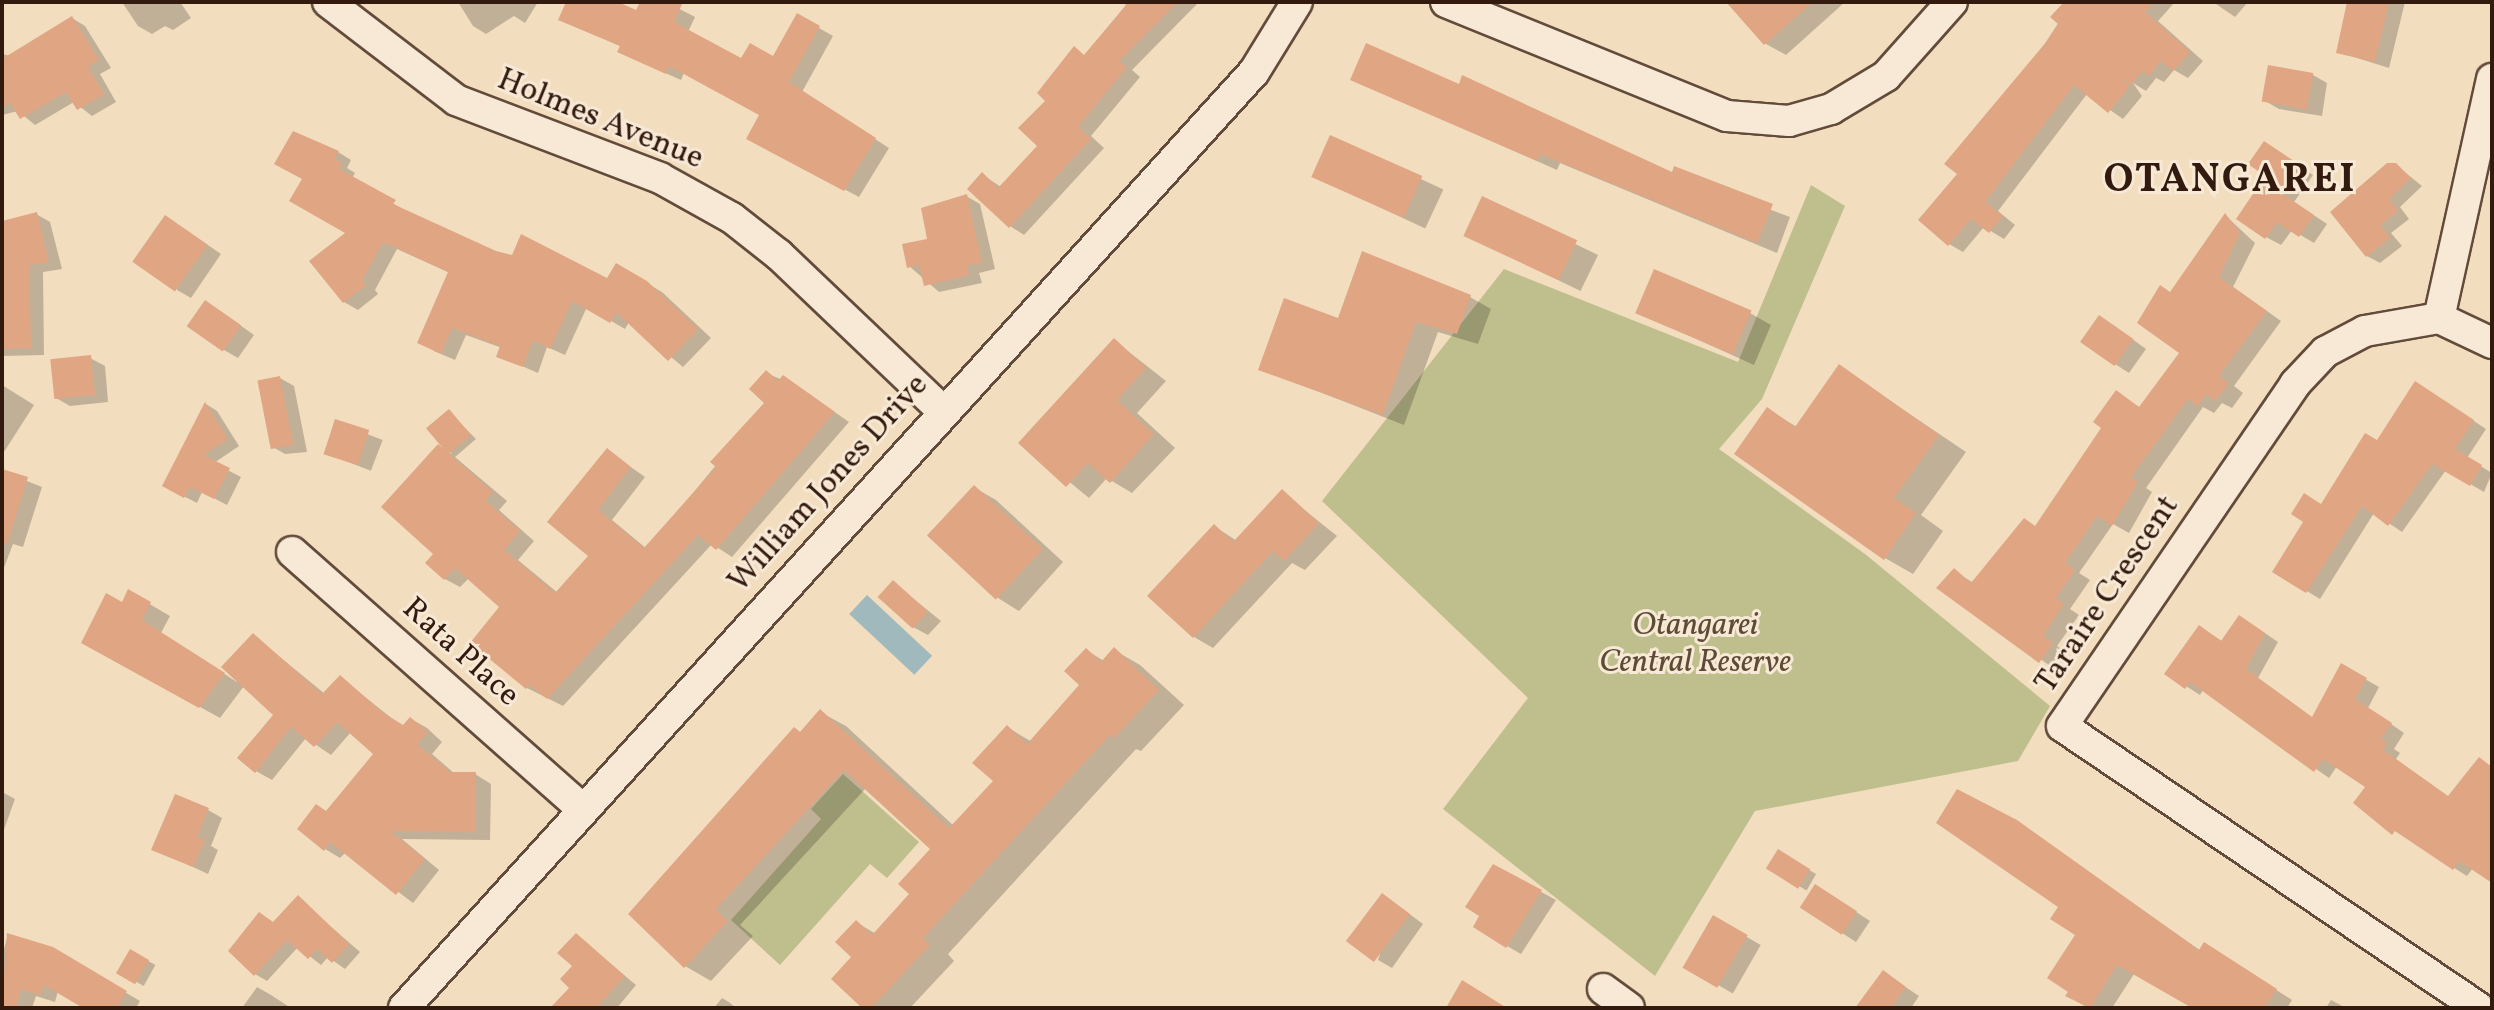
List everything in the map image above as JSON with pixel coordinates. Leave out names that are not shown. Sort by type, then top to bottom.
[{"type":"street","name":"Holmes Avenue","points":[[328,2],[456,100],[660,178],[732,218],[779,255],[944,412]]},
{"type":"street","name":"William Jones Drive","points":[[404,1008],[581,808],[1254,72],[1297,2]]},
{"type":"street","points":[[1446,2],[1727,116],[1789,121],[1831,109],[1886,76],[1952,2]]},
{"type":"street","points":[[2492,79],[2439,318],[2492,343]]},
{"type":"street","name":"Taraire Crescent","points":[[2439,318],[2365,331],[2325,352],[2295,384],[2062,726],[2479,1008]]},
{"type":"street","name":"Rata Place","points":[[292,552],[581,808]]},
{"type":"green space","name":"Otangarei Central Reserve","points":[[1811,185],[1845,206],[1762,399],[1719,449],[1865,554],[2050,706],[2018,761],[1755,811],[1655,976],[1443,809],[1528,698],[1322,501],[1504,269],[1738,362]]},
{"type":"green space","points":[[843,774],[919,842],[887,878],[870,864],[780,965],[731,920],[821,819],[811,809]]},
{"type":"water","points":[[867,595],[932,656],[914,675],[849,614]]},
{"type":"building","points":[[566,2],[618,2],[636,10],[640,2],[683,2],[674,22],[741,58],[750,43],[773,56],[797,13],[820,26],[789,82],[876,138],[844,191],[746,139],[759,115],[669,66],[666,74],[617,52],[620,46],[558,20]]},
{"type":"building","points":[[1122,2],[1178,2],[1119,61],[1127,67],[1078,127],[1091,139],[1009,228],[967,189],[982,172],[998,188],[1037,146],[1018,128],[1045,101],[1037,93],[1074,46],[1084,55],[1126,5]]},
{"type":"building","points":[[1726,2],[1813,2],[1764,45]]},
{"type":"building","points":[[2064,2],[2154,2],[2145,12],[2190,52],[2173,71],[2161,61],[2149,76],[2142,71],[2131,85],[2124,80],[2129,87],[2108,113],[2074,85],[1985,202],[2003,216],[1989,233],[1971,219],[1948,246],[1918,220],[1957,174],[1944,164],[2047,41],[2058,24],[2050,17]]},
{"type":"building","points":[[2347,2],[2389,2],[2375,62],[2336,53]]},
{"type":"building","points":[[72,16],[99,60],[88,67],[104,94],[77,110],[66,92],[20,119],[10,103],[2,107],[2,59]]},
{"type":"building","points":[[1366,43],[1459,84],[1462,75],[1672,172],[1674,166],[1773,204],[1757,243],[1540,154],[1537,161],[1350,80]]},
{"type":"building","points":[[2268,65],[2313,73],[2307,109],[2262,101]]},
{"type":"building","points":[[293,131],[339,151],[334,159],[342,163],[339,169],[396,200],[393,204],[496,251],[512,255],[521,234],[607,278],[616,263],[647,281],[698,329],[668,361],[616,312],[610,323],[572,301],[550,349],[533,340],[523,367],[496,357],[500,346],[452,328],[441,354],[417,343],[448,272],[383,242],[362,281],[366,285],[343,303],[309,261],[345,233],[289,201],[302,179],[274,164]]},
{"type":"building","points":[[1330,135],[1422,176],[1404,218],[1311,177]]},
{"type":"building","points":[[2264,141],[2300,165],[2281,193],[2314,215],[2299,237],[2277,222],[2265,239],[2236,219],[2265,176],[2248,164]]},
{"type":"building","points":[[2387,163],[2396,163],[2411,178],[2389,199],[2398,211],[2380,225],[2390,238],[2366,257],[2330,212]]},
{"type":"building","points":[[967,194],[982,262],[967,266],[969,275],[924,286],[919,265],[907,268],[902,244],[927,239],[921,208]]},
{"type":"building","points":[[1482,196],[1577,240],[1559,280],[1463,236]]},
{"type":"building","points":[[37,212],[49,262],[29,265],[31,348],[2,349],[2,221]]},
{"type":"building","points":[[2225,213],[2240,233],[2219,277],[2267,311],[2219,376],[2229,383],[2215,401],[2206,394],[2198,406],[2188,399],[2131,477],[2138,482],[2112,526],[2097,516],[2065,563],[2075,570],[2056,598],[2064,604],[2043,636],[2053,643],[2039,663],[1936,588],[1954,568],[1971,583],[2024,518],[2035,526],[2101,428],[2093,422],[2116,390],[2139,407],[2179,353],[2137,323],[2160,285],[2170,292]]},
{"type":"building","points":[[165,215],[208,245],[175,292],[132,262]]},
{"type":"building","points":[[1362,251],[1471,295],[1457,334],[1416,322],[1383,415],[1258,370],[1284,298],[1338,318]]},
{"type":"building","points":[[1654,269],[1752,310],[1733,355],[1635,313]]},
{"type":"building","points":[[205,300],[241,325],[223,351],[187,326]]},
{"type":"building","points":[[2099,315],[2133,339],[2114,366],[2080,342]]},
{"type":"building","points":[[1114,338],[1146,368],[1117,400],[1154,434],[1110,483],[1088,463],[1066,487],[1018,443]]},
{"type":"building","points":[[91,355],[95,395],[54,399],[50,359]]},
{"type":"building","points":[[1839,364],[1939,435],[1894,498],[1916,513],[1884,560],[1734,454],[1767,407],[1795,427]]},
{"type":"building","points":[[766,370],[778,381],[783,375],[835,412],[716,550],[698,535],[547,699],[530,685],[526,689],[470,643],[499,607],[455,568],[444,580],[425,563],[433,554],[381,507],[438,444],[493,492],[485,500],[520,531],[504,550],[555,593],[588,556],[547,522],[607,448],[631,467],[598,510],[644,548],[716,467],[710,462],[764,403],[749,389]]},
{"type":"building","points":[[280,376],[293,445],[271,449],[257,380]]},
{"type":"building","points":[[2415,381],[2474,420],[2455,449],[2482,465],[2470,486],[2432,464],[2388,526],[2362,506],[2306,593],[2272,572],[2303,522],[2291,514],[2304,493],[2321,504],[2365,433],[2377,440]]},
{"type":"building","points":[[205,402],[228,439],[203,455],[230,468],[214,499],[190,487],[184,498],[162,486]]},
{"type":"building","points":[[449,409],[471,435],[448,454],[426,428]]},
{"type":"building","points":[[335,419],[369,430],[358,465],[324,454]]},
{"type":"building","points":[[2,469],[28,477],[7,544],[2,543]]},
{"type":"building","points":[[974,485],[1043,549],[996,600],[927,535]]},
{"type":"building","points":[[1282,489],[1319,523],[1284,561],[1273,551],[1193,638],[1147,596],[1214,524],[1233,542]]},
{"type":"building","points":[[893,580],[928,611],[913,629],[878,597]]},
{"type":"building","points":[[128,589],[151,602],[142,620],[225,673],[199,708],[81,643],[106,593],[122,602]]},
{"type":"building","points":[[2239,615],[2265,633],[2246,669],[2312,717],[2341,663],[2367,678],[2355,699],[2392,723],[2381,739],[2387,743],[2383,750],[2448,796],[2479,757],[2492,767],[2492,883],[2459,861],[2453,870],[2395,831],[2392,835],[2353,803],[2365,787],[2323,759],[2314,772],[2190,682],[2185,689],[2164,674],[2199,625],[2221,641]]},
{"type":"building","points":[[253,633],[322,694],[340,675],[382,712],[403,725],[410,717],[428,732],[417,744],[450,772],[476,772],[475,832],[390,831],[425,859],[396,895],[330,842],[324,851],[297,829],[316,804],[326,811],[373,754],[337,722],[314,747],[291,727],[255,773],[237,758],[273,715],[221,667]]},
{"type":"building","points":[[1114,647],[1159,690],[1114,738],[1110,735],[923,938],[930,945],[871,1008],[862,1008],[831,979],[851,957],[835,942],[856,920],[872,935],[909,894],[898,884],[930,849],[844,770],[716,909],[728,921],[684,968],[628,914],[794,727],[800,732],[820,709],[949,828],[993,781],[972,763],[1007,725],[1027,744],[1079,685],[1064,671],[1086,648],[1101,662]]},
{"type":"building","points":[[1957,789],[2017,820],[2199,950],[2204,942],[2277,989],[2264,1008],[2192,1008],[2117,965],[2090,1008],[2065,996],[2068,992],[2047,978],[2075,935],[2050,919],[2058,907],[1936,823]]},
{"type":"building","points":[[175,794],[209,808],[197,837],[205,840],[193,867],[151,850]]},
{"type":"building","points":[[1778,849],[1810,869],[1798,889],[1766,869]]},
{"type":"building","points":[[1493,864],[1542,890],[1506,948],[1473,927],[1479,916],[1465,907]]},
{"type":"building","points":[[1815,884],[1857,911],[1842,935],[1800,907]]},
{"type":"building","points":[[1382,893],[1410,914],[1374,962],[1346,941]]},
{"type":"building","points":[[298,895],[349,944],[332,963],[317,949],[308,959],[287,940],[254,976],[228,951],[259,912],[273,922]]},
{"type":"building","points":[[1713,915],[1748,935],[1717,988],[1682,968]]},
{"type":"building","points":[[7,933],[53,947],[127,991],[117,1008],[83,1008],[44,985],[40,995],[21,989],[16,1008],[2,1008]]},
{"type":"building","points":[[576,933],[625,976],[596,1008],[550,1008],[569,988],[560,979],[572,966],[557,953]]},
{"type":"building","points":[[130,949],[149,960],[135,984],[116,973]]},
{"type":"building","points":[[1883,970],[1906,987],[1891,1008],[1855,1008]]},
{"type":"building","points":[[1462,980],[1507,1008],[1446,1008]]},
{"type":"district","name":"OTANGAREI","points":[[2230,181]]}]
